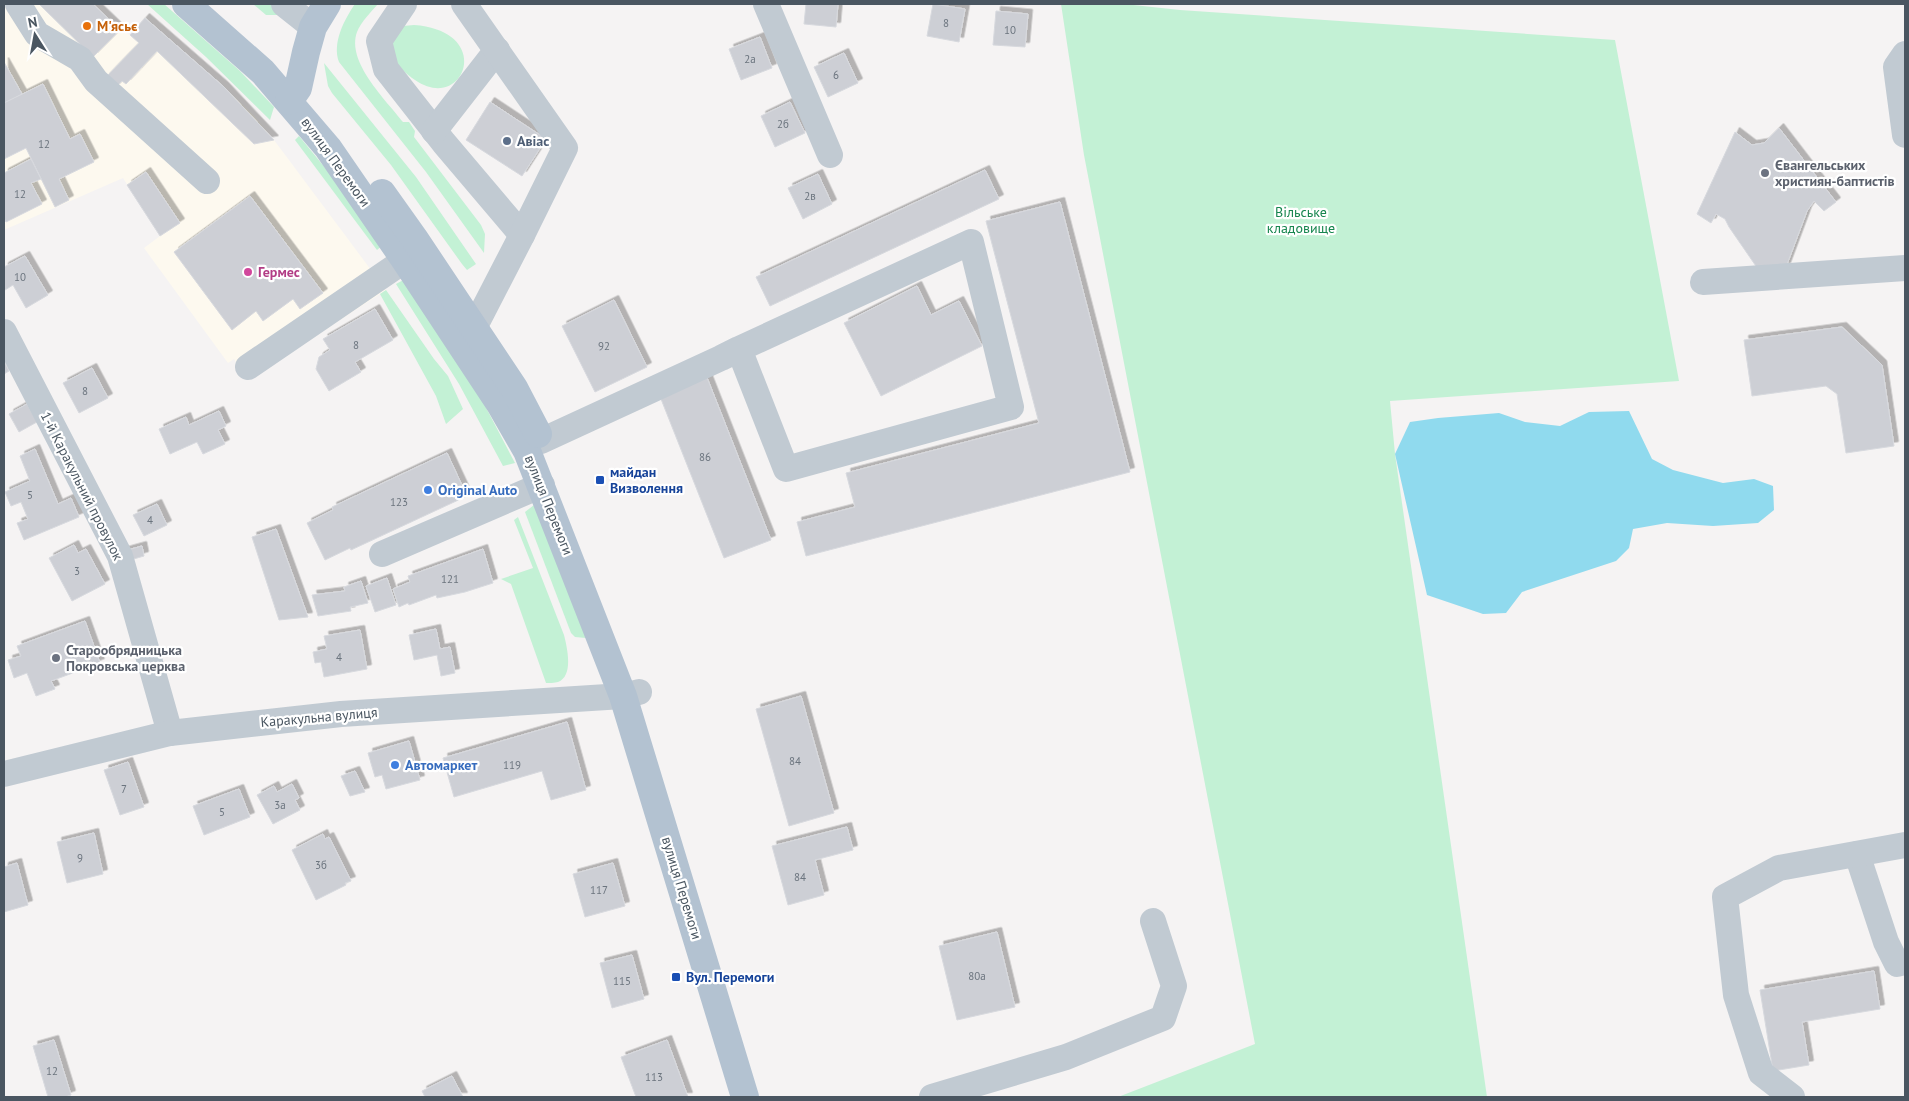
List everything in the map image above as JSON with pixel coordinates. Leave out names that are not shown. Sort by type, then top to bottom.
[{"type":"main road","name":"вулиця Перемоги","points":[[186,4],[342,138],[414,238],[464,331],[500,404],[527,451],[631,694],[745,1097]]},
{"type":"main road","points":[[210,4],[276,63],[293,94]]},
{"type":"main road","points":[[293,94],[313,27],[328,4]]},
{"type":"main road","name":"вулиця Перемоги","points":[[293,94],[405,260],[514,388],[565,492],[761,1097]]},
{"type":"street","points":[[18,4],[37,34],[80,59],[96,81],[207,181]]},
{"type":"street","points":[[284,4],[313,27]]},
{"type":"street","points":[[404,4],[379,41],[386,69],[434,131],[522,235]]},
{"type":"street","points":[[464,4],[564,148],[522,235],[464,331]]},
{"type":"street","points":[[766,4],[830,155]]},
{"type":"street","points":[[434,131],[496,50]]},
{"type":"street","points":[[1905,54],[1896,68],[1905,135]]},
{"type":"street","points":[[541,441],[739,349],[971,242],[1011,407],[786,469],[739,349]]},
{"type":"street","points":[[248,366],[405,260]]},
{"type":"street","points":[[1703,282],[1905,268]]},
{"type":"street","name":"1-й Каракульний провулок","points":[[4,332],[120,556],[170,732]]},
{"type":"street","points":[[382,554],[542,485]]},
{"type":"street","name":"Каракульна вулиця","points":[[4,774],[170,732],[342,714],[631,694]]},
{"type":"street","points":[[1792,1097],[1762,1073],[1736,995],[1725,897],[1779,868],[1905,845]]},
{"type":"street","points":[[1857,854],[1886,942],[1897,964],[1905,962]]},
{"type":"street","points":[[932,1097],[1066,1057],[1163,1018],[1174,986],[1153,920]]},
{"type":"shaded area","points":[[4,4],[93,4],[120,30],[130,35],[145,18],[253,115],[274,140],[386,290],[248,380],[234,359],[228,363],[144,248],[160,236],[123,178],[4,230]]},
{"type":"green space","points":[[147,4],[164,4],[240,71],[274,107],[270,120],[206,57]]},
{"type":"green space","points":[[253,4],[276,4],[279,15],[266,15]]},
{"type":"green space","points":[[355,4],[378,4],[357,32],[355,44],[362,68],[378,92],[403,122],[409,122],[415,131],[414,137],[481,225],[485,234],[484,253],[426,172],[339,62],[337,47],[340,32]]},
{"type":"green space","name":"Вільське кладовище","points":[[1061,4],[1124,4],[1180,10],[1615,40],[1679,381],[1390,401],[1395,454],[1487,1097],[1118,1097],[1255,1044],[1084,155]]},
{"type":"green space","points":[[414,25],[440,30],[456,41],[463,54],[464,68],[458,79],[447,87],[432,88],[415,80],[396,61],[390,36],[403,26]]},
{"type":"green space","points":[[324,63],[416,177],[476,264],[467,270],[391,165],[332,93],[328,86]]},
{"type":"green space","points":[[299,136],[384,244],[377,250],[295,140]]},
{"type":"green space","points":[[407,278],[482,400],[515,463],[503,466],[459,384],[396,284]]},
{"type":"green space","points":[[386,290],[448,376],[463,409],[446,424],[436,396],[380,294]]},
{"type":"green space","points":[[534,505],[586,638],[575,637],[571,633],[525,512]]},
{"type":"green space","points":[[518,517],[564,635],[568,654],[568,668],[563,679],[557,682],[546,683],[511,584],[501,579],[533,568],[514,520]]},
{"type":"water","points":[[1629,411],[1652,459],[1673,470],[1723,483],[1754,479],[1773,486],[1774,510],[1758,523],[1713,526],[1667,523],[1633,529],[1629,548],[1616,561],[1522,592],[1506,613],[1483,614],[1427,595],[1395,454],[1410,422],[1499,413],[1525,422],[1560,426],[1589,412]]},
{"type":"building","points":[[39,4],[93,4],[120,30],[93,57]]},
{"type":"building","points":[[806,4],[838,4],[836,27],[804,24]]},
{"type":"building","points":[[933,4],[965,9],[959,42],[927,36]]},
{"type":"building","points":[[996,11],[1028,14],[1025,47],[993,45]]},
{"type":"building","points":[[145,18],[224,87],[274,140],[254,144],[157,51],[126,84],[122,81],[115,88],[105,78],[139,43],[130,35]]},
{"type":"building","points":[[760,37],[772,68],[741,80],[729,49]]},
{"type":"building","points":[[844,53],[858,83],[828,97],[814,67]]},
{"type":"building","points":[[4,62],[22,94],[4,103]]},
{"type":"building","points":[[43,84],[70,139],[80,134],[94,162],[59,179],[69,200],[55,207],[26,148],[4,159],[4,103]]},
{"type":"building","points":[[490,102],[546,139],[522,176],[466,140]]},
{"type":"building","points":[[790,102],[805,133],[775,147],[761,116]]},
{"type":"building","name":"Євангельських християн-баптистів","points":[[1779,128],[1836,202],[1824,211],[1814,201],[1807,211],[1786,267],[1760,272],[1725,219],[1716,214],[1711,223],[1697,214],[1735,132],[1752,145],[1764,143]]},
{"type":"building","points":[[31,159],[41,179],[31,183],[42,204],[6,222],[4,218],[4,173]]},
{"type":"building","points":[[985,170],[999,199],[770,306],[756,277]]},
{"type":"building","points":[[146,172],[180,223],[160,236],[127,185]]},
{"type":"building","points":[[818,174],[832,204],[803,219],[788,188]]},
{"type":"building","name":"Гермес","points":[[250,196],[323,293],[300,309],[293,299],[263,321],[256,311],[232,330],[174,252]]},
{"type":"building","points":[[1060,202],[1130,472],[806,556],[797,522],[855,507],[846,473],[1039,423],[986,221]]},
{"type":"building","points":[[25,256],[48,295],[26,308],[13,285],[5,290],[4,288],[4,267]]},
{"type":"building","points":[[917,286],[931,315],[959,301],[982,346],[881,396],[844,323]]},
{"type":"building","points":[[614,300],[647,367],[595,392],[562,326]]},
{"type":"building","points":[[375,309],[393,340],[355,362],[361,372],[329,391],[316,369],[319,357],[330,350],[323,339]]},
{"type":"building","points":[[1842,327],[1882,365],[1894,446],[1846,453],[1837,394],[1826,386],[1752,396],[1744,340]]},
{"type":"building","points":[[4,361],[9,371],[4,374]]},
{"type":"building","points":[[92,368],[108,398],[79,413],[63,383]]},
{"type":"building","points":[[706,375],[771,540],[724,558],[659,394]]},
{"type":"building","points":[[27,404],[37,422],[19,432],[9,414]]},
{"type":"building","points":[[219,411],[226,426],[218,430],[225,444],[203,454],[197,442],[170,454],[159,429],[186,417],[189,425]]},
{"type":"building","points":[[35,449],[58,504],[71,498],[79,517],[24,540],[17,523],[28,519],[21,502],[11,506],[5,492],[30,481],[20,456]]},
{"type":"building","points":[[447,453],[467,496],[351,550],[350,548],[325,560],[307,523],[333,510],[332,507]]},
{"type":"building","points":[[157,504],[167,525],[144,536],[133,515]]},
{"type":"building","points":[[276,529],[308,617],[279,620],[252,537]]},
{"type":"building","points":[[74,545],[78,553],[86,549],[105,584],[72,601],[49,558]]},
{"type":"building","points":[[142,546],[144,556],[127,561],[124,551]]},
{"type":"building","points":[[483,549],[493,583],[437,598],[436,595],[399,607],[393,589],[410,582],[408,576]]},
{"type":"building","points":[[387,578],[396,605],[375,612],[366,586]]},
{"type":"building","points":[[361,581],[368,603],[350,607],[351,611],[318,616],[312,595],[345,591],[344,587]]},
{"type":"building","name":"Старообрядницька Покровська церква","points":[[85,621],[100,663],[51,681],[55,689],[36,696],[27,673],[14,678],[8,660],[21,656],[17,646]]},
{"type":"building","points":[[436,629],[440,649],[450,647],[455,673],[441,676],[437,655],[414,660],[409,635]]},
{"type":"building","points":[[360,630],[367,669],[324,677],[321,662],[315,663],[313,652],[327,649],[324,636]]},
{"type":"building","points":[[801,696],[834,813],[789,826],[756,709]]},
{"type":"building","points":[[567,722],[586,790],[551,800],[542,771],[454,797],[443,758]]},
{"type":"building","points":[[409,741],[420,780],[386,789],[382,775],[375,777],[368,753]]},
{"type":"building","points":[[128,762],[144,807],[120,815],[104,770]]},
{"type":"building","points":[[355,771],[365,792],[350,796],[341,776]]},
{"type":"building","points":[[292,784],[299,798],[295,800],[300,810],[273,824],[257,795],[274,786],[277,792]]},
{"type":"building","points":[[239,789],[250,817],[204,835],[193,806]]},
{"type":"building","points":[[847,827],[853,850],[815,860],[824,895],[788,905],[772,846]]},
{"type":"building","points":[[94,833],[103,874],[67,883],[57,842]]},
{"type":"building","points":[[323,834],[325,839],[329,837],[351,881],[316,900],[292,850]]},
{"type":"building","points":[[17,863],[28,905],[4,912],[4,867]]},
{"type":"building","points":[[613,863],[625,906],[585,917],[573,874]]},
{"type":"building","points":[[997,932],[1015,1007],[957,1020],[939,946]]},
{"type":"building","points":[[632,955],[644,999],[612,1008],[600,963]]},
{"type":"building","points":[[1874,971],[1880,1009],[1802,1022],[1809,1065],[1773,1071],[1760,990]]},
{"type":"building","points":[[54,1040],[71,1095],[65,1097],[48,1097],[33,1046]]},
{"type":"building","points":[[667,1040],[688,1097],[636,1097],[621,1057]]},
{"type":"building","points":[[452,1076],[463,1097],[425,1097],[422,1091]]},
{"type":"place","name":"М'ясьє","points":[[87,26]]},
{"type":"place","name":"Авіас","points":[[507,141]]},
{"type":"place","name":"Євангельських християн-баптистів","points":[[1765,173]]},
{"type":"place","name":"Гермес","points":[[248,272]]},
{"type":"place","name":"майдан Визволення","points":[[600,480]]},
{"type":"place","name":"Original Auto","points":[[428,490]]},
{"type":"place","name":"Старообрядницька Покровська церква","points":[[56,658]]},
{"type":"place","name":"Автомаркет","points":[[395,765]]},
{"type":"place","name":"Вул. Перемоги","points":[[676,977]]}]
